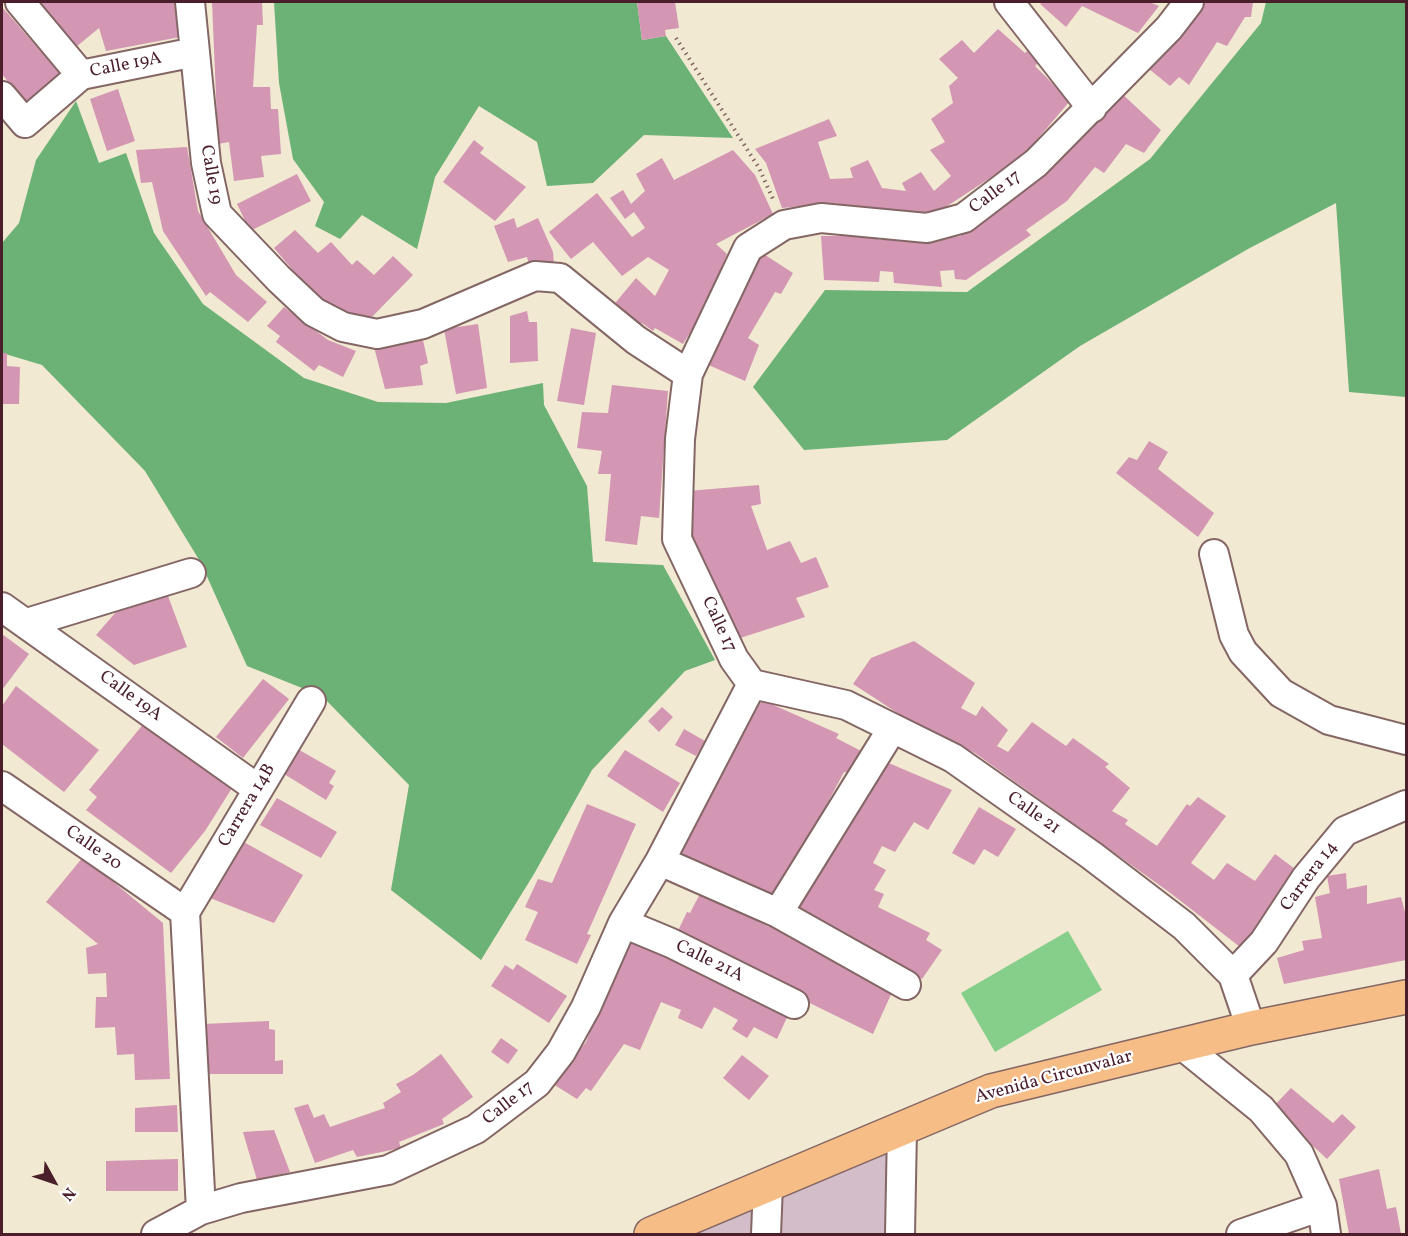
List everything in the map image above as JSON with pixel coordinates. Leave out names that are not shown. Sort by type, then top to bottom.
[{"type":"main road","name":"Avenida Circunvalar","points":[[651,1234],[991,1092],[1251,1028],[1407,997]]},
{"type":"street","name":"Calle 19A","points":[[20,2],[81,75],[195,52]]},
{"type":"street","name":"Calle 19","points":[[190,2],[206,163],[218,214],[279,279],[314,312],[344,327],[377,334],[412,326],[535,276],[560,278],[636,340],[688,374]]},
{"type":"street","points":[[1009,2],[1092,108]]},
{"type":"street","name":"Calle 17","points":[[156,1234],[201,1210],[290,1187],[388,1170],[476,1129],[537,1083],[561,1052],[586,1007],[623,923],[660,861],[752,684],[734,660],[677,539],[680,440],[688,374],[748,248],[784,225],[821,218],[927,228],[964,218],[1036,163],[1169,28],[1189,2]]},
{"type":"street","points":[[2,96],[25,123],[81,75]]},
{"type":"street","points":[[1214,554],[1234,635],[1243,652],[1281,693],[1329,720],[1407,740]]},
{"type":"street","points":[[27,623],[191,573]]},
{"type":"street","name":"Calle 19A","points":[[2,606],[258,789]]},
{"type":"street","name":"Calle 21","points":[[752,684],[846,705],[953,758],[1091,855],[1184,926],[1233,975],[1251,1028]]},
{"type":"street","name":"Carrera 14B","points":[[185,912],[311,700]]},
{"type":"street","points":[[777,913],[892,729]]},
{"type":"street","name":"Calle 20","points":[[2,786],[185,912]]},
{"type":"street","name":"Carrera 14","points":[[1233,975],[1264,942],[1306,878],[1346,831],[1407,804]]},
{"type":"street","points":[[660,861],[777,913],[906,985]]},
{"type":"street","points":[[185,912],[201,1210]]},
{"type":"street","name":"Calle 21A","points":[[623,923],[671,943],[794,1004]]},
{"type":"street","points":[[1182,1045],[1261,1108],[1299,1154],[1322,1206],[1326,1234]]},
{"type":"street","points":[[900,1234],[902,1129]]},
{"type":"street","points":[[766,1234],[768,1185]]},
{"type":"street","points":[[1241,1234],[1322,1206]]},
{"type":"path","points":[[676,38],[759,168],[784,225]]},
{"type":"shaded area","points":[[892,1150],[889,1234],[692,1234]]},
{"type":"green space","points":[[274,2],[637,2],[642,40],[666,36],[733,138],[644,135],[593,183],[547,186],[537,142],[479,106],[435,177],[417,249],[362,215],[340,239],[315,226],[324,202],[293,159],[279,83]]},
{"type":"green space","points":[[1266,2],[1406,2],[1406,397],[1349,392],[1336,203],[1248,249],[1080,346],[947,440],[804,450],[753,387],[825,290],[967,292],[1150,159],[1261,23]]},
{"type":"green space","points":[[76,101],[99,163],[126,153],[154,233],[203,304],[304,378],[378,402],[446,403],[543,383],[544,405],[587,486],[593,562],[663,565],[715,660],[685,671],[592,770],[534,874],[481,960],[391,890],[409,785],[322,696],[247,666],[201,563],[145,471],[42,365],[2,353],[2,243],[19,223],[36,160]]},
{"type":"green space","points":[[1068,931],[1102,990],[995,1052],[961,993]]},
{"type":"building","points":[[37,2],[175,2],[180,37],[106,51],[99,28],[76,47]]},
{"type":"building","points":[[212,2],[262,2],[263,25],[257,25],[253,87],[270,87],[271,109],[278,109],[281,154],[261,156],[264,177],[234,181],[229,142],[218,144]]},
{"type":"building","points":[[637,2],[675,2],[679,28],[665,30],[666,36],[642,40]]},
{"type":"building","points":[[1043,2],[1149,2],[1159,6],[1138,33],[1082,6],[1066,27],[1040,4]]},
{"type":"building","points":[[1201,2],[1253,2],[1251,17],[1245,17],[1227,46],[1217,42],[1189,85],[1179,77],[1170,86],[1149,69],[1188,23]]},
{"type":"building","points":[[2,7],[64,78],[28,107],[2,74]]},
{"type":"building","points":[[998,29],[1025,53],[1035,43],[1046,55],[1035,66],[1070,101],[1022,157],[929,218],[832,203],[782,208],[766,163],[755,149],[829,119],[837,136],[818,142],[830,179],[853,178],[850,168],[868,160],[882,188],[906,191],[902,183],[921,172],[934,191],[951,176],[930,150],[945,142],[931,119],[953,103],[949,86],[958,78],[939,59],[962,40],[974,53]]},
{"type":"building","points":[[118,89],[135,141],[107,151],[90,99]]},
{"type":"building","points":[[1120,92],[1161,130],[1144,153],[1126,144],[1104,173],[1095,167],[1067,201],[1026,230],[1031,235],[966,280],[955,279],[954,270],[940,271],[942,287],[894,283],[893,272],[880,271],[879,282],[824,280],[821,236],[879,236],[879,240],[926,240],[961,236],[960,232],[975,228],[1042,174]]},
{"type":"building","points":[[474,140],[484,148],[480,153],[526,187],[495,221],[443,182]]},
{"type":"building","points":[[187,147],[198,211],[236,275],[267,302],[248,322],[210,292],[206,296],[163,231],[152,182],[141,183],[136,150]]},
{"type":"building","points":[[733,150],[755,175],[773,214],[716,244],[727,254],[702,314],[683,344],[655,328],[653,331],[642,323],[638,329],[611,308],[636,278],[655,296],[669,270],[648,257],[622,276],[593,242],[571,259],[549,232],[597,193],[632,237],[645,228],[634,212],[625,219],[610,198],[623,190],[631,204],[645,191],[636,174],[662,158],[674,180]]},
{"type":"building","points":[[297,174],[311,201],[250,231],[237,204]]},
{"type":"building","points":[[514,218],[517,228],[538,218],[553,252],[554,265],[529,264],[527,257],[508,262],[494,226]]},
{"type":"building","points":[[295,230],[318,253],[331,242],[352,265],[357,260],[374,275],[393,256],[413,275],[369,320],[318,300],[274,248]]},
{"type":"building","points":[[762,253],[793,273],[781,294],[775,292],[748,338],[759,345],[745,381],[704,363],[746,276]]},
{"type":"building","points":[[284,307],[328,340],[356,351],[343,377],[319,365],[314,371],[276,342],[280,336],[267,326]]},
{"type":"building","points":[[527,311],[529,322],[537,322],[538,361],[510,363],[510,316]]},
{"type":"building","points":[[478,324],[487,388],[456,394],[444,329]]},
{"type":"building","points":[[571,328],[596,333],[584,405],[557,401]]},
{"type":"building","points":[[423,340],[428,363],[420,366],[423,385],[385,389],[374,347]]},
{"type":"building","points":[[2,353],[7,353],[7,366],[20,367],[19,404],[2,404]]},
{"type":"building","points":[[612,385],[668,391],[659,518],[641,516],[637,545],[605,541],[611,474],[598,474],[602,451],[577,448],[582,412],[608,413]]},
{"type":"building","points":[[1149,441],[1168,452],[1158,469],[1214,513],[1198,537],[1116,473],[1129,457],[1137,460]]},
{"type":"building","points":[[759,485],[761,504],[751,506],[767,550],[790,541],[801,563],[816,557],[829,587],[796,598],[805,617],[734,640],[686,535],[688,491]]},
{"type":"building","points":[[168,596],[187,647],[134,665],[96,635],[116,612]]},
{"type":"building","points":[[2,634],[29,654],[2,690]]},
{"type":"building","points":[[914,641],[975,683],[961,708],[976,716],[982,706],[1008,730],[997,746],[1008,752],[1032,722],[1066,746],[1073,738],[1109,764],[1105,767],[1130,788],[1112,811],[1128,820],[1125,824],[1157,846],[1187,804],[1190,806],[1198,797],[1226,816],[1191,863],[1214,880],[1227,863],[1255,881],[1275,854],[1299,872],[1244,950],[1169,892],[975,753],[916,725],[853,684],[871,658]]},
{"type":"building","points":[[263,679],[289,699],[243,758],[216,737]]},
{"type":"building","points":[[16,686],[99,750],[64,792],[2,744],[2,706]]},
{"type":"building","points":[[762,700],[839,734],[836,738],[863,752],[850,773],[844,772],[798,858],[769,899],[675,852]]},
{"type":"building","points":[[662,707],[673,717],[659,732],[648,721]]},
{"type":"building","points":[[145,722],[232,788],[205,831],[171,873],[86,810],[97,797],[89,790]]},
{"type":"building","points":[[684,729],[705,741],[696,756],[675,745]]},
{"type":"building","points":[[296,748],[336,771],[329,783],[334,786],[326,800],[281,772]]},
{"type":"building","points":[[625,750],[680,783],[663,812],[607,776]]},
{"type":"building","points":[[884,761],[952,790],[928,830],[914,822],[895,852],[882,846],[873,863],[886,870],[874,890],[884,894],[878,907],[930,933],[926,940],[942,950],[922,979],[797,912]]},
{"type":"building","points":[[277,798],[337,832],[321,858],[260,825]]},
{"type":"building","points":[[587,804],[636,824],[587,934],[591,935],[577,964],[525,940],[538,912],[525,907],[538,879],[552,883]]},
{"type":"building","points":[[979,807],[1016,829],[998,857],[984,849],[974,865],[952,853]]},
{"type":"building","points":[[242,841],[303,875],[274,923],[210,898]]},
{"type":"building","points":[[83,857],[163,923],[170,1079],[135,1080],[134,1054],[117,1055],[115,1027],[95,1028],[96,997],[107,997],[106,973],[88,974],[86,948],[98,944],[46,902]]},
{"type":"building","points":[[1346,873],[1347,889],[1367,885],[1367,904],[1401,897],[1406,916],[1406,960],[1284,984],[1277,958],[1304,950],[1302,941],[1322,938],[1315,897],[1330,893],[1327,876]]},
{"type":"building","points":[[701,892],[769,927],[770,924],[789,933],[788,937],[866,973],[893,990],[873,1034],[675,937],[687,912],[690,913]]},
{"type":"building","points":[[625,939],[647,945],[790,1011],[777,1039],[754,1027],[747,1038],[732,1029],[738,1020],[714,1007],[702,1029],[678,1018],[681,1010],[661,1002],[640,1050],[624,1044],[591,1091],[586,1088],[577,1099],[553,1084],[586,1042]]},
{"type":"building","points":[[517,964],[567,996],[549,1023],[491,986],[505,965],[513,970]]},
{"type":"building","points":[[269,1021],[269,1029],[275,1030],[275,1061],[283,1060],[283,1074],[207,1074],[203,1024]]},
{"type":"building","points":[[501,1038],[518,1050],[508,1064],[491,1052]]},
{"type":"building","points":[[441,1054],[473,1097],[442,1119],[444,1124],[399,1142],[401,1148],[357,1157],[353,1150],[315,1163],[294,1108],[308,1104],[314,1118],[324,1114],[330,1127],[385,1108],[383,1103],[401,1092],[396,1084],[413,1075]]},
{"type":"building","points":[[742,1055],[769,1076],[749,1100],[723,1078]]},
{"type":"building","points":[[1291,1088],[1333,1123],[1342,1114],[1356,1127],[1327,1159],[1272,1108]]},
{"type":"building","points":[[177,1105],[178,1132],[135,1132],[135,1108]]},
{"type":"building","points":[[274,1130],[290,1172],[257,1180],[243,1132]]},
{"type":"building","points":[[178,1159],[178,1191],[106,1191],[106,1161]]},
{"type":"building","points":[[1379,1169],[1387,1209],[1396,1207],[1401,1234],[1349,1234],[1339,1179]]}]
